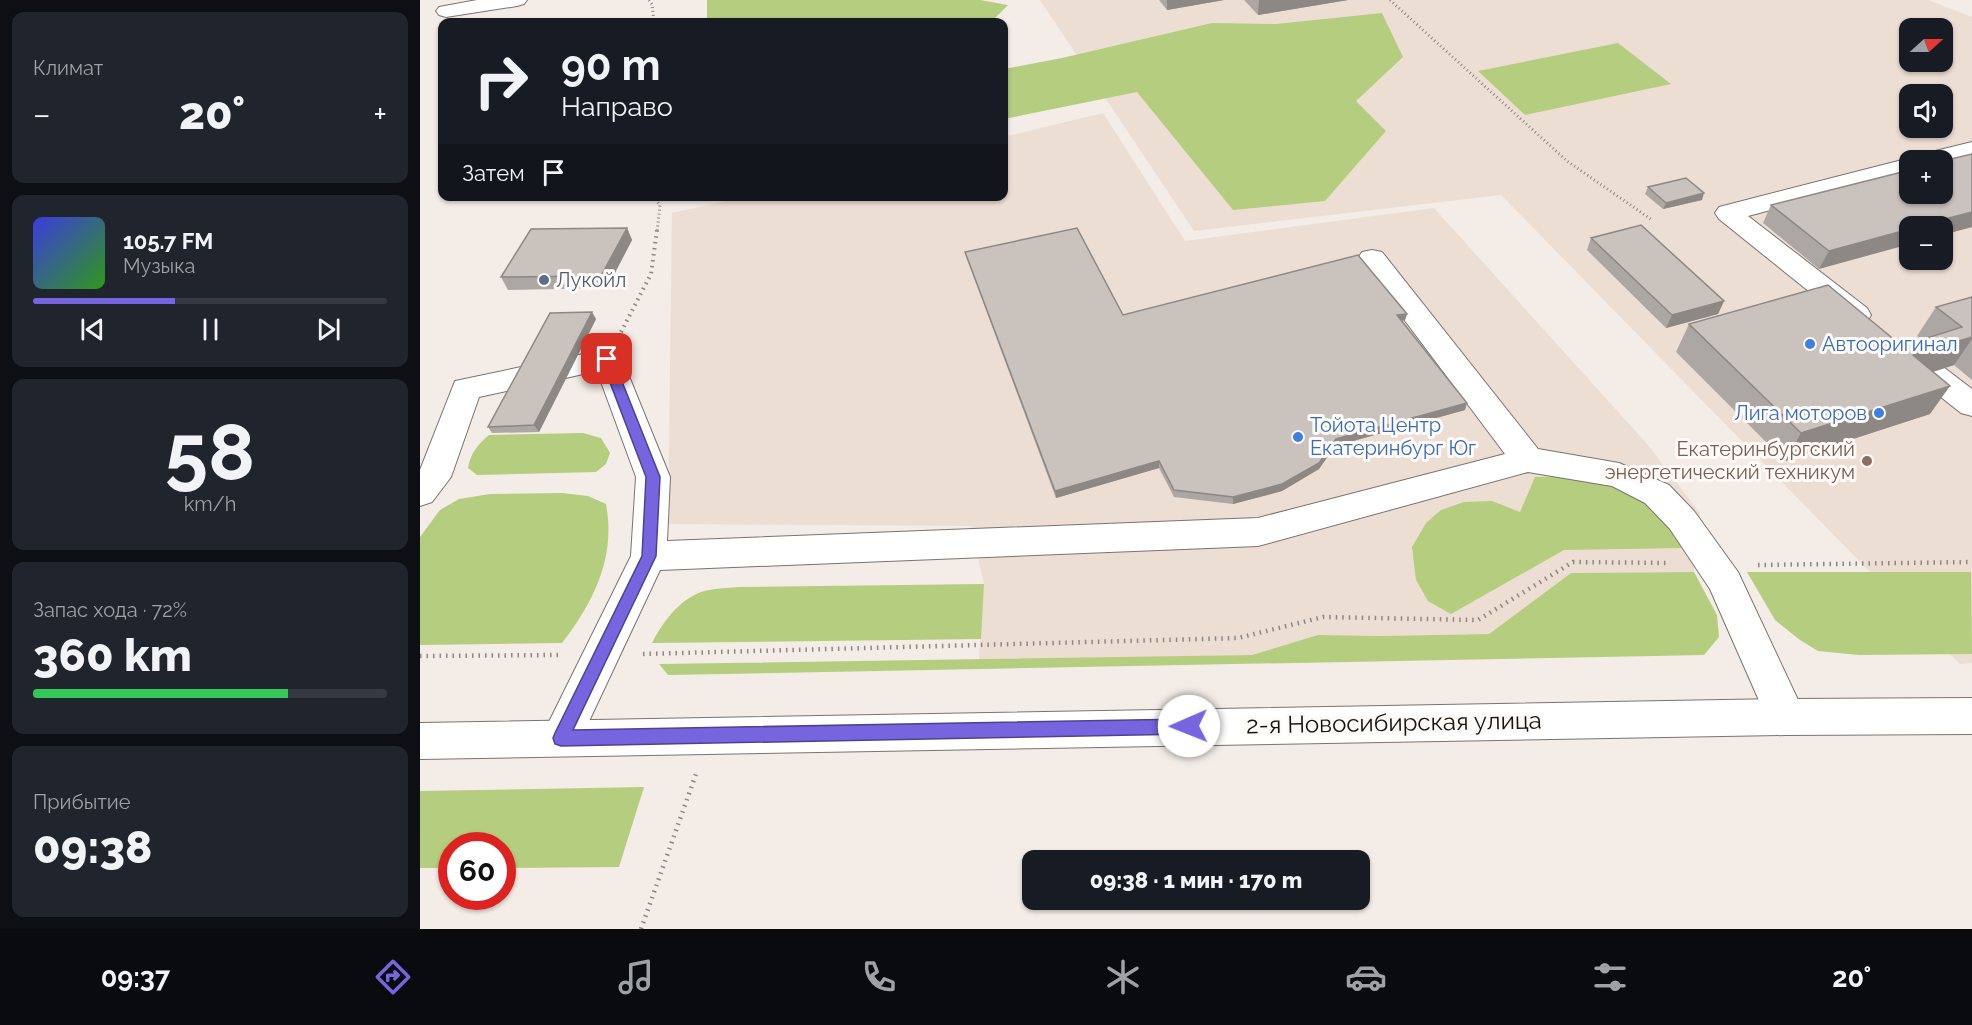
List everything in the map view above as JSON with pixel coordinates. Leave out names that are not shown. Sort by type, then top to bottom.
[{"type":"main road","points":[[446,11],[517,0]]},
{"type":"main road","points":[[1953,154],[1972,149]]},
{"type":"main road","points":[[1899,168],[1728,213],[1972,405]]},
{"type":"main road","points":[[1372,258],[1528,460]]},
{"type":"main road","points":[[420,493],[434,477],[466,389],[607,359],[653,477],[649,556],[561,738]]},
{"type":"main road","points":[[649,556],[1258,532],[1528,460],[1619,474],[1657,494],[1682,520],[1725,582],[1786,717]]},
{"type":"main road","name":"2-я Новосибирская улица","points":[[420,741],[710,734],[1972,716]]},
{"type":"path","points":[[649,0],[652,4],[654,18]]},
{"type":"path","points":[[1390,0],[1567,160],[1652,220]]},
{"type":"path","points":[[607,359],[651,274],[660,205],[656,201]]},
{"type":"path","points":[[420,656],[601,655],[1238,638],[1323,617],[1478,620],[1573,562],[1755,565],[1972,562]]},
{"type":"path","points":[[642,929],[710,734]]},
{"type":"shaded area","name":"Екатеринбургский энергетический техникум","points":[[1040,0],[1928,0],[1972,17],[1972,663],[1960,664],[1501,195],[1194,231]]},
{"type":"shaded area","points":[[1103,113],[1185,241],[1434,208],[1648,445],[1700,513],[1694,572],[1571,573],[1489,634],[1318,635],[1252,655],[979,660],[984,584],[971,526],[668,524],[672,213],[726,201],[1008,201],[1008,136]]},
{"type":"green space","points":[[707,0],[980,0],[1008,5],[995,18],[707,18]]},
{"type":"green space","points":[[1382,13],[1403,57],[1356,101],[1386,131],[1325,201],[1233,210],[1137,92],[1008,118],[1008,68],[1212,23],[1276,24]]},
{"type":"green space","points":[[1618,43],[1671,84],[1525,115],[1478,71]]},
{"type":"green space","points":[[583,433],[601,438],[610,453],[606,464],[596,472],[477,475],[468,468],[475,450],[489,435]]},
{"type":"green space","points":[[1601,476],[1632,487],[1675,525],[1681,548],[1564,550],[1451,614],[1428,601],[1416,580],[1412,547],[1426,523],[1441,510],[1464,502],[1492,501],[1520,512],[1535,477]]},
{"type":"green space","points":[[562,493],[588,496],[606,504],[608,542],[600,578],[593,595],[562,643],[420,645],[420,537],[440,510],[459,499],[490,494]]},
{"type":"green space","points":[[1694,572],[1717,615],[1719,637],[1704,655],[668,675],[659,664],[1252,655],[1318,635],[1489,634],[1571,573]]},
{"type":"green space","points":[[1747,572],[1971,572],[1972,654],[1859,655],[1818,651],[1775,620]]},
{"type":"green space","points":[[984,584],[981,639],[652,643],[678,606],[701,592],[710,590],[740,587]]},
{"type":"green space","points":[[644,787],[619,867],[516,868],[516,832],[438,832],[438,868],[420,868],[420,791]]},
{"type":"building","points":[[1972,154],[1972,212],[1953,217],[1899,216],[1899,232],[1829,251],[1771,205],[1899,173],[1899,204],[1953,204],[1953,158]]},
{"type":"building","points":[[1686,178],[1704,193],[1666,203],[1648,187]]},
{"type":"building","points":[[1641,225],[1724,301],[1672,315],[1591,238]]},
{"type":"building","points":[[627,228],[601,276],[501,277],[531,229]]},
{"type":"building","points":[[1077,228],[1123,315],[1358,255],[1407,314],[1397,315],[1467,403],[1336,439],[1319,463],[1282,484],[1233,497],[1174,490],[1159,461],[1055,491],[965,252]]},
{"type":"building","points":[[1828,285],[1902,346],[1962,327],[1936,307],[1972,297],[1972,337],[1913,355],[1950,386],[1801,433],[1689,324]]},
{"type":"building","points":[[592,312],[534,425],[488,427],[550,313]]},
{"type":"place","name":"Лукойл","points":[[544,280]]},
{"type":"place","name":"Автооригинал","points":[[1810,344]]},
{"type":"place","name":"Лига моторов","points":[[1879,413]]},
{"type":"place","name":"Тойота Центр Екатеринбург Юг","points":[[1298,437]]},
{"type":"place","name":"Екатеринбургский энергетический техникум","points":[[1867,461]]},
{"type":"route","points":[[607,359],[653,477],[649,556],[561,738],[1189,726]]}]
